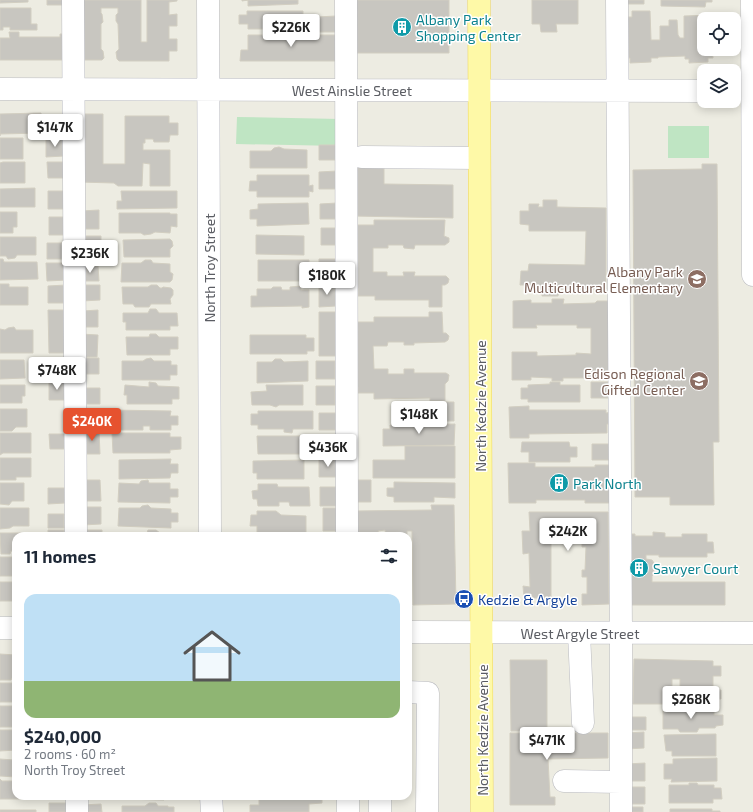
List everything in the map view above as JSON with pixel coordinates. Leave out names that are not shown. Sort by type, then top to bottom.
[{"type":"main road","name":"North Kedzie Avenue","points":[[479,0],[482,812]]},
{"type":"street","points":[[73,0],[76,532]]},
{"type":"street","name":"North Troy Street","points":[[208,0],[210,532]]},
{"type":"street","points":[[346,0],[347,532]]},
{"type":"street","points":[[617,0],[621,812]]},
{"type":"street","points":[[752,0],[746,91],[753,275]]},
{"type":"street","name":"West Ainslie Street","points":[[0,89],[697,91]]},
{"type":"street","points":[[362,157],[480,158]]},
{"type":"street","points":[[0,628],[12,628]]},
{"type":"street","name":"West Argyle Street","points":[[412,632],[753,633]]},
{"type":"street","points":[[579,633],[583,723]]},
{"type":"street","points":[[412,692],[428,693],[427,812]]},
{"type":"street","points":[[564,781],[621,782]]},
{"type":"street","points":[[77,800],[77,812]]},
{"type":"street","points":[[212,800],[212,812]]},
{"type":"street","points":[[348,800],[348,812]]},
{"type":"street","points":[[380,800],[380,812]]},
{"type":"green space","points":[[237,117],[340,119],[339,146],[236,144]]},
{"type":"green space","points":[[668,126],[709,126],[709,158],[668,158]]},
{"type":"building","points":[[0,0],[28,0],[28,2],[0,3]]},
{"type":"building","points":[[47,0],[64,0],[64,5],[47,5]]},
{"type":"building","points":[[79,0],[141,0],[141,42],[147,42],[147,0],[177,0],[169,2],[169,15],[177,14],[177,26],[169,26],[169,39],[177,39],[177,51],[169,51],[169,61],[119,61],[117,59],[116,52],[119,49],[118,24],[116,21],[118,8],[101,8],[103,22],[101,24],[101,49],[103,51],[104,58],[102,60],[79,60]]},
{"type":"building","points":[[248,0],[298,0],[298,4],[248,6]]},
{"type":"building","name":"Albany Park Shopping Center","points":[[354,0],[449,0],[449,53],[354,53]]},
{"type":"building","points":[[532,0],[578,0],[578,24],[556,24],[557,32],[541,32],[540,24],[532,24]]},
{"type":"building","points":[[623,0],[644,0],[644,4],[624,4]]},
{"type":"building","points":[[661,0],[712,0],[712,2],[706,2],[705,7],[661,6]]},
{"type":"building","points":[[0,8],[31,8],[31,24],[37,24],[37,30],[10,30],[10,27],[3,27],[3,30],[0,30]]},
{"type":"building","points":[[247,11],[303,11],[303,29],[279,29],[276,31],[269,31],[267,29],[248,29],[248,24],[239,24],[239,15],[247,15]]},
{"type":"building","points":[[632,11],[650,11],[651,40],[660,40],[660,26],[669,26],[669,20],[677,20],[678,35],[680,38],[684,38],[684,16],[697,16],[697,56],[713,56],[713,58],[708,58],[708,62],[689,63],[689,59],[685,59],[685,56],[658,57],[651,58],[651,62],[630,63],[630,58],[624,58],[623,17],[632,17]]},
{"type":"building","points":[[336,16],[336,32],[318,32],[317,17]]},
{"type":"building","points":[[9,32],[19,32],[19,37],[60,37],[60,34],[66,34],[66,60],[0,60],[0,38],[10,38]]},
{"type":"building","points":[[248,35],[338,35],[338,61],[240,61],[241,50],[248,50]]},
{"type":"building","points":[[41,113],[42,133],[0,134],[0,114]]},
{"type":"building","points":[[80,114],[103,114],[103,164],[125,164],[125,116],[169,116],[169,123],[178,123],[178,135],[170,135],[169,142],[154,142],[153,139],[145,139],[145,143],[143,143],[143,150],[170,150],[170,186],[150,186],[150,164],[143,163],[142,186],[118,186],[114,183],[79,182]]},
{"type":"building","points":[[0,138],[23,138],[23,159],[0,159]]},
{"type":"building","points":[[64,138],[64,156],[46,157],[46,139]]},
{"type":"building","points":[[319,145],[337,145],[337,160],[319,160]]},
{"type":"building","points":[[279,147],[284,149],[307,150],[307,168],[250,168],[250,151],[271,151],[274,148]]},
{"type":"building","points":[[25,162],[25,183],[0,183],[0,163]]},
{"type":"building","points":[[47,162],[65,162],[65,178],[48,178]]},
{"type":"building","points":[[353,162],[384,163],[384,184],[453,185],[453,218],[353,216]]},
{"type":"building","points":[[702,164],[717,164],[719,442],[713,442],[714,505],[670,505],[670,497],[635,497],[633,170],[702,169]]},
{"type":"building","points":[[337,171],[337,189],[319,189],[319,172]]},
{"type":"building","points":[[257,175],[309,175],[309,186],[313,185],[313,192],[309,191],[309,197],[257,197],[257,191],[249,191],[250,181],[257,181]]},
{"type":"building","points":[[35,188],[35,207],[0,207],[0,189]]},
{"type":"building","points":[[48,191],[66,191],[67,209],[48,209]]},
{"type":"building","points":[[121,191],[177,191],[177,208],[117,209],[117,201],[122,201]]},
{"type":"building","points":[[543,200],[557,200],[557,207],[606,208],[606,289],[559,289],[558,296],[542,296],[542,290],[538,289],[538,292],[527,292],[527,285],[520,285],[521,271],[528,271],[529,264],[585,265],[586,231],[529,231],[529,225],[520,224],[520,211],[529,211],[529,204],[539,204],[538,207],[543,207]]},
{"type":"building","points":[[308,203],[309,224],[257,226],[257,219],[250,219],[250,210],[258,209],[258,204]]},
{"type":"building","points":[[337,203],[337,219],[320,219],[320,204]]},
{"type":"building","points":[[99,210],[99,229],[81,229],[81,211]]},
{"type":"building","points":[[0,212],[17,212],[17,227],[13,227],[13,233],[0,233]]},
{"type":"building","points":[[119,213],[177,214],[177,227],[171,226],[170,233],[155,232],[144,235],[141,233],[119,233]]},
{"type":"building","points":[[49,217],[66,217],[66,235],[49,235]]},
{"type":"building","points":[[374,220],[445,220],[444,236],[449,238],[449,242],[445,245],[415,245],[414,249],[404,248],[403,245],[388,245],[388,248],[373,248],[373,272],[387,272],[387,276],[404,276],[403,272],[415,272],[414,276],[446,276],[449,279],[448,283],[442,285],[442,307],[429,307],[429,300],[375,300],[375,296],[358,296],[358,288],[354,288],[357,225],[374,225]]},
{"type":"building","points":[[321,228],[337,228],[338,245],[321,245]]},
{"type":"building","points":[[256,235],[304,236],[304,255],[256,254]]},
{"type":"building","points":[[82,236],[101,236],[101,253],[82,253]]},
{"type":"building","points":[[0,237],[36,237],[36,255],[17,255],[15,258],[8,259],[6,256],[0,256]]},
{"type":"building","points":[[170,239],[173,246],[170,249],[170,257],[124,257],[123,240]]},
{"type":"building","points":[[47,243],[65,243],[65,259],[47,259]]},
{"type":"building","points":[[0,259],[3,259],[4,262],[37,262],[38,279],[0,280]]},
{"type":"building","points":[[319,259],[337,259],[337,282],[319,282]]},
{"type":"building","points":[[145,260],[151,260],[153,263],[170,264],[170,272],[173,274],[172,280],[170,282],[121,282],[122,263],[141,263]]},
{"type":"building","points":[[258,260],[309,260],[310,281],[258,281]]},
{"type":"building","points":[[46,263],[66,263],[67,280],[47,281]]},
{"type":"building","points":[[98,266],[99,281],[82,281],[82,267]]},
{"type":"building","points":[[0,284],[9,284],[9,287],[28,287],[28,305],[0,305]]},
{"type":"building","points":[[66,285],[66,303],[48,303],[48,286]]},
{"type":"building","points":[[81,285],[100,285],[100,300],[82,301]]},
{"type":"building","points":[[151,285],[157,285],[160,288],[171,288],[173,290],[173,295],[170,299],[171,304],[151,304],[149,307],[135,307],[133,304],[123,304],[122,287],[148,287]]},
{"type":"building","points":[[301,286],[301,290],[309,290],[309,307],[251,307],[251,296],[257,296],[257,289],[281,287],[282,290],[290,290],[290,287]]},
{"type":"building","points":[[319,286],[335,286],[336,306],[319,307]]},
{"type":"building","points":[[552,299],[564,299],[563,304],[611,301],[611,379],[598,380],[597,378],[563,378],[563,381],[552,381],[552,378],[531,377],[531,380],[512,380],[512,352],[537,352],[537,356],[576,355],[576,353],[591,354],[591,328],[577,328],[577,325],[536,325],[537,328],[513,328],[513,301],[531,300],[531,303],[552,303]]},
{"type":"building","points":[[150,309],[156,309],[159,313],[177,313],[178,326],[170,326],[170,330],[126,330],[126,322],[123,322],[123,313],[148,313]]},
{"type":"building","points":[[48,310],[65,310],[65,353],[49,353]]},
{"type":"building","points":[[98,310],[98,327],[83,327],[83,311]]},
{"type":"building","points":[[319,312],[337,312],[337,356],[319,356]]},
{"type":"building","points":[[429,312],[442,312],[443,333],[446,333],[449,336],[448,340],[445,342],[414,343],[414,345],[404,345],[404,342],[388,342],[387,346],[373,346],[374,369],[388,369],[388,374],[404,374],[404,369],[414,369],[414,373],[446,373],[449,375],[448,381],[445,384],[445,401],[430,401],[430,398],[374,399],[374,393],[358,393],[358,387],[355,387],[357,322],[374,322],[374,317],[429,317]]},
{"type":"building","points":[[14,327],[16,330],[33,330],[33,353],[0,353],[0,329],[5,330]]},
{"type":"building","points":[[80,334],[98,335],[97,357],[81,357]]},
{"type":"building","points":[[150,334],[156,334],[159,337],[178,337],[178,349],[170,349],[170,355],[127,355],[126,337],[149,337]]},
{"type":"building","points":[[250,335],[306,335],[306,338],[314,338],[314,351],[307,351],[307,354],[250,354]]},
{"type":"building","points":[[82,358],[99,358],[99,374],[82,374]]},
{"type":"building","points":[[151,358],[154,361],[171,361],[171,365],[177,365],[177,375],[170,375],[170,380],[122,380],[122,361],[143,361]]},
{"type":"building","points":[[65,359],[66,376],[47,377],[47,360]]},
{"type":"building","points":[[275,359],[281,359],[284,362],[308,361],[308,381],[257,383],[257,362],[272,362]]},
{"type":"building","points":[[0,360],[24,360],[25,378],[0,379]]},
{"type":"building","points":[[316,361],[335,361],[335,379],[316,379]]},
{"type":"building","points":[[65,382],[65,400],[49,400],[49,383]]},
{"type":"building","points":[[149,382],[156,383],[158,386],[179,387],[179,399],[172,399],[172,404],[127,404],[127,395],[124,395],[125,385],[149,387]]},
{"type":"building","points":[[550,382],[560,382],[560,385],[580,385],[580,402],[528,402],[528,399],[521,399],[521,388],[528,388],[528,385],[550,384]]},
{"type":"building","points":[[591,382],[608,382],[608,398],[591,398]]},
{"type":"building","points":[[0,385],[25,385],[25,396],[22,396],[22,403],[0,403]]},
{"type":"building","points":[[266,385],[303,385],[303,405],[279,405],[276,407],[270,405],[252,405],[251,392],[267,391]]},
{"type":"building","points":[[316,386],[335,386],[335,405],[316,405]]},
{"type":"building","points":[[82,388],[100,388],[100,404],[83,404]]},
{"type":"building","points":[[423,402],[454,402],[454,421],[426,421],[423,418],[406,418],[406,420],[400,420],[399,411],[392,411],[392,405],[423,405]]},
{"type":"building","points":[[529,406],[529,410],[606,410],[606,413],[612,412],[612,424],[607,424],[607,433],[529,434],[529,438],[510,438],[509,407]]},
{"type":"building","points":[[0,409],[27,409],[27,427],[16,427],[12,431],[0,431]]},
{"type":"building","points":[[111,410],[171,411],[170,416],[178,416],[178,425],[171,425],[171,430],[150,430],[150,426],[143,426],[143,430],[111,430],[111,425],[107,425],[107,417],[111,416]]},
{"type":"building","points":[[258,411],[313,411],[313,429],[293,429],[292,433],[284,432],[284,429],[258,429],[258,425],[251,425],[251,414],[258,414]]},
{"type":"building","points":[[319,413],[336,413],[336,430],[319,430]]},
{"type":"building","points":[[403,421],[415,421],[415,425],[455,424],[454,445],[383,446],[383,429],[390,429],[390,425],[403,425]]},
{"type":"building","points":[[83,431],[99,431],[100,454],[84,454]]},
{"type":"building","points":[[0,433],[31,433],[31,453],[3,453],[0,455]]},
{"type":"building","points":[[112,433],[170,433],[170,437],[181,437],[181,449],[170,450],[170,453],[113,453]]},
{"type":"building","points":[[49,434],[65,434],[65,449],[50,449]]},
{"type":"building","points":[[257,436],[306,436],[307,444],[309,443],[309,454],[258,454]]},
{"type":"building","points":[[320,439],[338,439],[338,454],[320,454]]},
{"type":"building","points":[[522,442],[569,442],[570,447],[577,447],[577,457],[570,457],[570,462],[529,462],[529,452],[521,452]]},
{"type":"building","points":[[592,444],[609,444],[609,460],[592,460]]},
{"type":"building","points":[[405,446],[455,446],[455,478],[373,478],[373,460],[405,460]]},
{"type":"building","points":[[0,458],[31,458],[31,477],[16,477],[16,480],[0,480]]},
{"type":"building","points":[[171,459],[170,464],[178,464],[178,473],[171,473],[170,478],[119,479],[119,460]]},
{"type":"building","points":[[319,459],[337,459],[338,477],[319,477]]},
{"type":"building","points":[[304,460],[304,479],[257,479],[257,473],[253,473],[253,461]]},
{"type":"building","name":"Park North","points":[[508,463],[535,463],[535,467],[595,467],[595,465],[611,465],[610,503],[585,503],[585,500],[536,500],[536,503],[509,503]]},
{"type":"building","points":[[82,480],[100,480],[101,501],[82,501]]},
{"type":"building","points":[[148,480],[149,483],[170,483],[170,489],[178,489],[178,497],[170,497],[170,503],[118,502],[119,483],[139,484],[141,481]]},
{"type":"building","points":[[355,480],[371,480],[371,502],[355,502]]},
{"type":"building","points":[[394,482],[455,483],[455,498],[434,497],[434,502],[394,502],[394,497],[387,496],[387,488],[394,488]]},
{"type":"building","points":[[0,483],[24,483],[24,501],[12,501],[9,505],[0,504]]},
{"type":"building","points":[[258,484],[277,484],[278,487],[309,487],[310,506],[290,506],[289,502],[279,502],[279,506],[258,506],[257,499],[253,499],[252,491],[258,490]]},
{"type":"building","points":[[320,487],[338,487],[339,506],[320,506]]},
{"type":"building","points":[[48,488],[65,488],[65,503],[48,504]]},
{"type":"building","points":[[148,505],[151,508],[171,509],[171,513],[178,513],[178,522],[171,522],[171,528],[118,526],[119,508],[140,508]]},
{"type":"building","points":[[431,505],[454,505],[456,604],[413,605],[412,531],[385,532],[385,530],[378,532],[356,532],[355,511],[432,510]]},
{"type":"building","points":[[83,507],[101,507],[101,524],[83,525]]},
{"type":"building","points":[[0,508],[29,508],[29,526],[13,526],[10,528],[0,529]]},
{"type":"building","points":[[323,508],[338,508],[339,531],[323,531]]},
{"type":"building","points":[[257,511],[276,511],[281,515],[306,516],[306,532],[257,532],[257,526],[250,526],[251,515],[257,515]]},
{"type":"building","points":[[529,512],[608,512],[609,604],[582,605],[582,594],[587,594],[587,577],[582,577],[582,570],[585,570],[586,547],[582,547],[582,537],[551,537],[551,598],[524,598],[523,586],[530,587],[529,553],[523,554],[522,531],[530,531]]},
{"type":"building","points":[[48,514],[64,514],[64,528],[48,528]]},
{"type":"building","points":[[48,530],[64,530],[64,532],[48,532]]},
{"type":"building","points":[[82,530],[102,530],[102,532],[82,532]]},
{"type":"building","points":[[148,530],[156,530],[159,532],[147,532]]},
{"type":"building","name":"Sawyer Court","points":[[653,532],[665,533],[665,537],[682,537],[682,534],[707,534],[707,542],[713,542],[714,553],[707,553],[707,557],[659,557],[659,555],[646,555],[646,559],[652,560],[654,563],[652,582],[725,582],[725,605],[624,605],[624,534],[635,534],[635,536],[653,536]]},
{"type":"building","points":[[0,533],[12,533],[12,551],[10,554],[1,554]]},
{"type":"building","points":[[0,557],[12,557],[12,576],[0,576]]},
{"type":"building","points":[[0,582],[12,582],[12,601],[0,601]]},
{"type":"building","points":[[0,654],[12,655],[12,678],[11,680],[0,680]]},
{"type":"building","points":[[634,659],[713,661],[713,666],[721,666],[721,676],[713,676],[713,690],[721,690],[721,699],[714,699],[713,704],[680,704],[680,679],[672,679],[672,704],[633,704]]},
{"type":"building","points":[[510,660],[547,660],[547,731],[511,731]]},
{"type":"building","points":[[0,683],[12,683],[12,702],[0,702]]},
{"type":"building","points":[[0,706],[12,706],[12,727],[0,727]]},
{"type":"building","points":[[663,711],[714,711],[714,715],[723,715],[723,725],[716,726],[715,728],[699,728],[697,732],[680,732],[678,729],[663,729]]},
{"type":"building","points":[[627,717],[646,717],[646,730],[627,730]]},
{"type":"building","points":[[0,730],[12,730],[12,750],[0,751]]},
{"type":"building","points":[[644,732],[644,748],[626,749],[626,733]]},
{"type":"building","points":[[510,733],[608,733],[608,758],[548,759],[550,797],[555,797],[555,805],[510,805]]},
{"type":"building","points":[[716,734],[716,756],[672,756],[672,751],[666,751],[664,735]]},
{"type":"building","points":[[717,758],[717,781],[671,782],[672,779],[664,779],[664,764],[673,764],[673,759]]},
{"type":"building","points":[[0,759],[12,760],[12,777],[0,776]]},
{"type":"building","points":[[645,763],[645,781],[627,781],[627,764]]},
{"type":"building","points":[[0,779],[2,781],[12,781],[12,799],[0,799]]},
{"type":"building","points":[[689,783],[697,783],[698,785],[714,785],[714,788],[721,788],[722,799],[713,799],[713,803],[669,803],[669,785],[689,785]]},
{"type":"building","points":[[627,787],[645,787],[645,804],[628,804]]},
{"type":"building","points":[[259,800],[322,800],[322,803],[309,804],[309,812],[250,812],[250,805],[259,805]]},
{"type":"building","points":[[49,803],[67,803],[67,812],[49,812]]},
{"type":"building","points":[[149,803],[156,803],[158,806],[174,807],[174,812],[122,812],[122,806],[145,806]]},
{"type":"building","points":[[101,804],[102,812],[82,812],[82,805]]},
{"type":"building","points":[[627,807],[643,807],[643,812],[627,812]]},
{"type":"building","points":[[670,809],[712,809],[712,811],[720,812],[670,812]]},
{"type":"building","points":[[0,810],[36,810],[36,812],[0,812]]},
{"type":"place","name":"Albany Park Shopping Center","points":[[402,27]]},
{"type":"place","name":"Albany Park Multicultural Elementary","points":[[697,279]]},
{"type":"place","name":"Edison Regional Gifted Center","points":[[699,381]]},
{"type":"place","name":"Park North","points":[[559,483]]},
{"type":"place","name":"Sawyer Court","points":[[639,568]]},
{"type":"place","name":"Kedzie & Argyle","points":[[464,599]]}]
